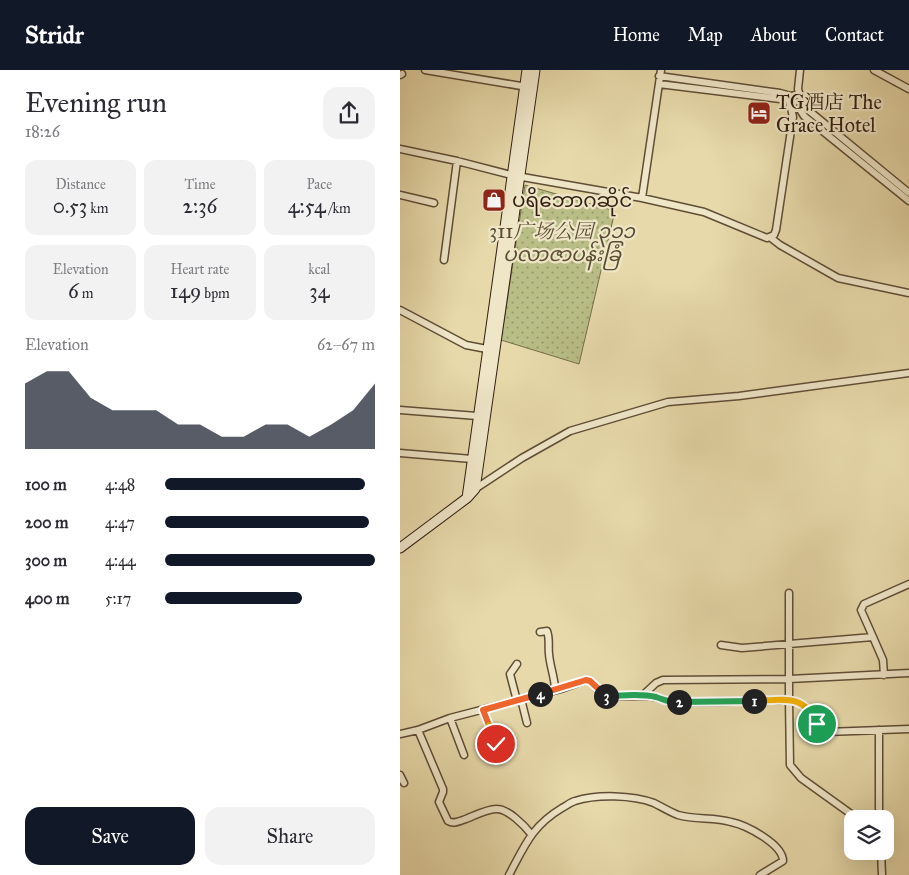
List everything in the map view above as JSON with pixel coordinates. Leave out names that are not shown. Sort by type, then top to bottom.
[{"type":"main road","points":[[527,70],[529,87]]},
{"type":"main road","points":[[400,548],[467,498],[475,489],[498,298],[529,87],[535,70]]},
{"type":"main road","points":[[467,498],[477,416],[491,350]]},
{"type":"street","points":[[424,70],[529,87]]},
{"type":"street","points":[[800,70],[794,95],[797,108],[804,116],[909,193]]},
{"type":"street","points":[[874,70],[909,89]]},
{"type":"street","points":[[642,198],[660,73],[794,95],[803,101],[793,117],[776,230],[770,238]]},
{"type":"street","points":[[659,84],[794,95]]},
{"type":"street","points":[[400,149],[516,176],[642,198],[704,212],[764,238],[770,238],[838,278],[909,293]]},
{"type":"street","points":[[444,260],[457,162]]},
{"type":"street","points":[[879,172],[909,201]]},
{"type":"street","points":[[400,196],[434,203]]},
{"type":"street","points":[[400,310],[466,345],[491,350]]},
{"type":"street","points":[[475,489],[522,458],[570,431],[668,402],[739,396],[909,373]]},
{"type":"street","points":[[400,410],[477,416]]},
{"type":"street","points":[[400,453],[472,459]]},
{"type":"street","points":[[884,675],[883,660],[861,610],[864,604],[909,584]]},
{"type":"street","points":[[789,593],[790,766],[801,778],[845,810]]},
{"type":"street","points":[[540,632],[546,631],[550,640],[548,652],[555,690]]},
{"type":"street","points":[[721,645],[742,648],[873,637]]},
{"type":"street","points":[[517,664],[510,674],[527,723]]},
{"type":"street","points":[[642,696],[656,682],[663,680],[789,680],[909,673]]},
{"type":"street","points":[[400,734],[586,680],[590,681],[604,696],[655,697],[673,703],[789,700],[803,704],[812,711],[817,724],[826,732],[909,729]]},
{"type":"street","points":[[483,710],[496,744]]},
{"type":"street","points":[[450,718],[464,755]]},
{"type":"street","points":[[418,730],[443,789],[439,802],[448,821],[452,823],[495,808],[502,810],[522,823],[531,834]]},
{"type":"street","points":[[879,730],[879,810]]},
{"type":"street","points":[[400,775],[404,783]]},
{"type":"street","points":[[509,875],[531,834],[550,815],[575,801],[598,797],[643,800],[678,815],[731,821],[756,833],[780,850],[783,856],[783,861],[760,875]]},
{"type":"street","points":[[881,860],[882,875]]},
{"type":"green space","name":"311广场公园 ၃၁၁ ပလာဇာပန်းခြံ","points":[[525,185],[615,211],[579,364],[501,340]]},
{"type":"place","name":"TG酒店 The Grace Hotel","points":[[759,113]]},
{"type":"place","name":"ပရိဘောဂဆိုင်","points":[[494,200]]},
{"type":"route","points":[[496,744],[483,710],[561,689],[586,680],[590,681],[604,696],[655,697],[673,703],[795,701],[812,711],[817,724]]}]
